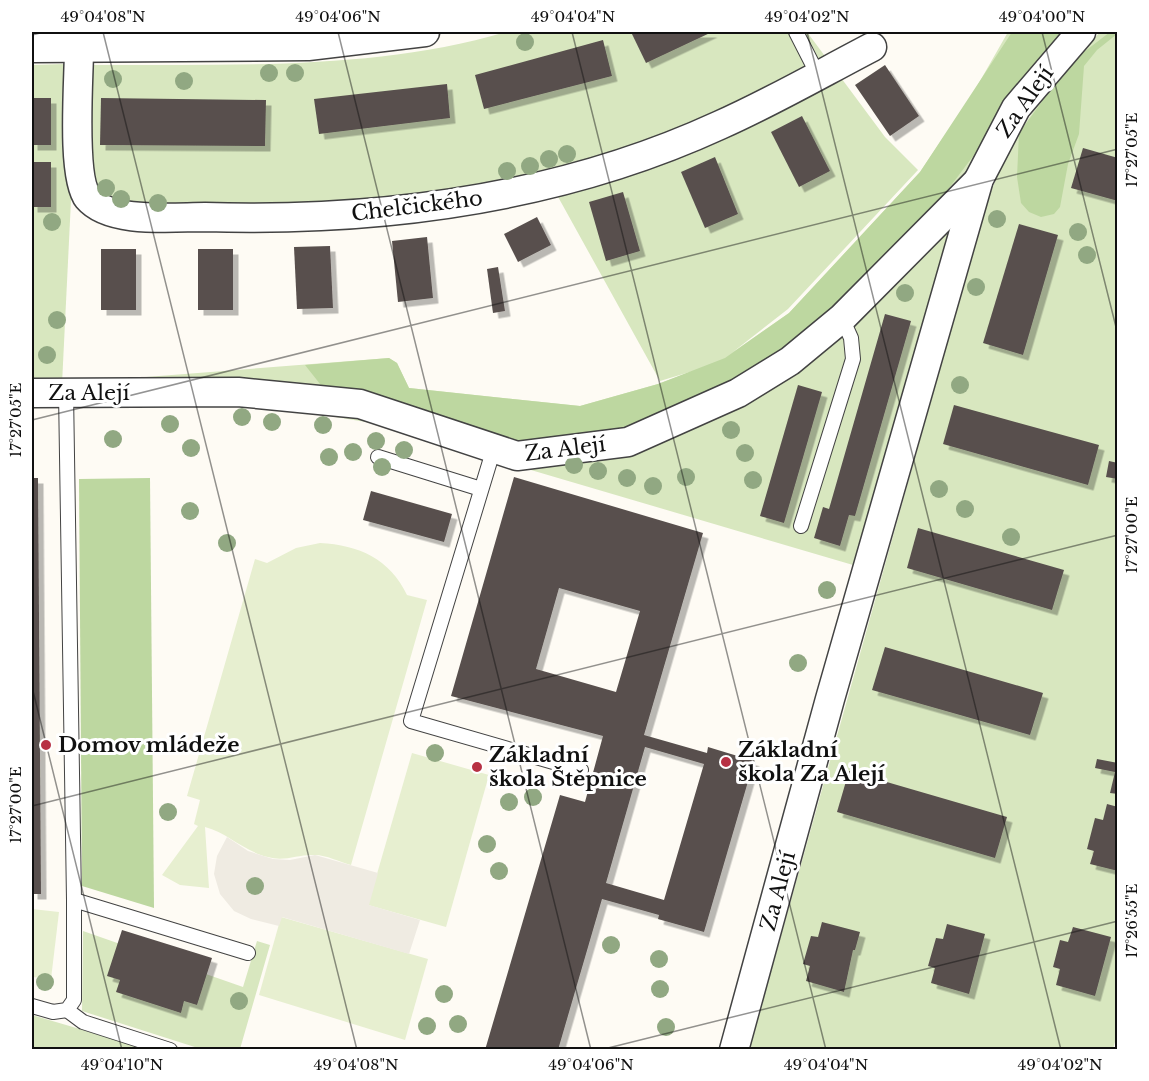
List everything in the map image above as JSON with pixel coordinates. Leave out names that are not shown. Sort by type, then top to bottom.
[{"type":"street","points":[[32,48],[308,46],[425,32]]},
{"type":"street","name":"Za Alejí","points":[[734,1050],[830,699],[979,179],[1016,108],[1081,32]]},
{"type":"street","name":"Chelčického","points":[[79,49],[78,159],[82,188],[86,195],[101,209],[136,216],[233,218],[328,216],[417,210],[465,203],[526,189],[637,159],[719,126],[872,47]]},
{"type":"street","name":"Za Alejí","points":[[32,393],[238,392],[360,404],[517,456],[628,442],[738,393],[790,361],[842,318],[979,179]]},
{"type":"lane","points":[[796,32],[818,75]]},
{"type":"lane","points":[[801,526],[853,359],[850,338],[842,318]]},
{"type":"lane","points":[[66,392],[74,900],[74,1000],[68,1010]]},
{"type":"lane","points":[[494,448],[411,721],[581,770]]},
{"type":"lane","points":[[378,457],[481,489]]},
{"type":"lane","points":[[74,900],[248,953]]},
{"type":"lane","points":[[32,1006],[53,1012],[68,1010],[83,1022],[170,1050]]},
{"type":"green space","points":[[506,32],[807,32],[885,137],[918,170],[788,309],[733,352],[789,313],[920,172],[972,95],[1008,32],[1076,32],[981,157],[853,565],[372,423],[107,380],[389,358],[397,363],[409,388],[580,406],[658,384],[693,371],[660,381],[557,195],[471,196],[328,204],[111,203],[89,181],[87,72],[93,65],[301,63],[353,59],[456,45]]},
{"type":"green space","points":[[1012,32],[1073,32],[1026,86],[919,228],[786,353],[724,391],[622,429],[526,443],[324,389],[305,365],[389,358],[397,363],[409,388],[580,406],[658,384],[725,358],[789,313],[920,172]]},
{"type":"green space","points":[[1100,32],[1117,32],[1118,1032],[1113,1049],[749,1050],[985,208],[1006,157],[1032,113],[1063,73]]},
{"type":"green space","points":[[1110,32],[1117,32],[1117,34],[1097,50],[1084,66],[1079,134],[1068,164],[1060,207],[1054,214],[1041,217],[1029,212],[1021,203],[1017,177],[1019,133],[1071,62]]},
{"type":"green space","points":[[65,64],[72,180],[62,384],[32,386],[32,65]]},
{"type":"green space","points":[[150,478],[154,908],[82,886],[79,479]]},
{"type":"green space","points":[[320,543],[348,547],[372,556],[392,572],[407,595],[427,600],[351,865],[319,855],[280,859],[268,857],[251,851],[221,833],[205,827],[209,888],[180,885],[162,875],[198,826],[194,824],[200,800],[187,796],[255,559],[267,563],[296,548]]},
{"type":"green space","points":[[412,753],[489,775],[446,927],[368,905]]},
{"type":"green space","points":[[32,909],[59,912],[51,979],[32,977]]},
{"type":"green space","points":[[281,917],[428,959],[405,1040],[259,995]]},
{"type":"green space","points":[[83,931],[243,987],[257,941],[270,945],[240,1049],[201,1049],[82,1011]]},
{"type":"green space","points":[[32,1015],[148,1049],[32,1049]]},
{"type":"shaded area","points":[[227,837],[248,851],[273,859],[290,860],[315,855],[378,873],[369,905],[420,920],[409,954],[282,917],[279,926],[251,919],[234,911],[220,894],[214,874],[217,856]]},
{"type":"building","points":[[631,32],[712,32],[646,63]]},
{"type":"building","points":[[603,40],[612,76],[484,109],[475,75]]},
{"type":"building","points":[[885,65],[919,116],[890,136],[855,85]]},
{"type":"building","points":[[447,84],[450,118],[319,134],[314,99]]},
{"type":"building","points":[[32,98],[51,98],[51,145],[32,145]]},
{"type":"building","points":[[101,98],[266,100],[265,146],[100,145]]},
{"type":"building","points":[[802,116],[830,171],[799,187],[771,132]]},
{"type":"building","points":[[1083,148],[1118,158],[1118,201],[1071,188]]},
{"type":"building","points":[[715,157],[738,214],[705,228],[681,172]]},
{"type":"building","points":[[32,162],[51,162],[51,207],[32,207]]},
{"type":"building","points":[[623,192],[640,251],[606,261],[589,202]]},
{"type":"building","points":[[537,217],[551,245],[518,262],[504,234]]},
{"type":"building","points":[[1019,224],[1058,235],[1023,355],[983,343]]},
{"type":"building","points":[[427,237],[433,298],[398,302],[392,241]]},
{"type":"building","points":[[330,246],[333,308],[297,309],[294,247]]},
{"type":"building","points":[[101,249],[136,249],[136,310],[101,310]]},
{"type":"building","points":[[198,249],[233,249],[233,310],[198,310]]},
{"type":"building","points":[[498,267],[505,311],[493,313],[487,269]]},
{"type":"building","points":[[885,314],[911,321],[855,516],[849,515],[840,546],[814,538],[823,507],[829,509]]},
{"type":"building","points":[[798,385],[822,392],[784,523],[760,516]]},
{"type":"building","points":[[954,405],[1099,445],[1088,485],[943,444]]},
{"type":"building","points":[[1109,461],[1118,463],[1118,479],[1106,477]]},
{"type":"building","name":"Základní škola Za Alejí","points":[[514,477],[703,533],[644,735],[707,753],[708,747],[754,761],[704,932],[658,919],[659,915],[602,899],[558,1050],[485,1050],[560,795],[585,802],[603,736],[451,696]],"holes":[[[559,588],[640,611],[616,692],[536,669]],[[645,747],[704,764],[664,900],[606,883]]]},
{"type":"building","points":[[32,478],[38,478],[41,894],[32,894]]},
{"type":"building","points":[[371,491],[452,514],[444,542],[363,520]]},
{"type":"building","points":[[918,528],[1064,570],[1052,610],[907,568]]},
{"type":"building","points":[[885,647],[1043,693],[1030,735],[872,690]]},
{"type":"building","points":[[1097,759],[1118,763],[1118,794],[1110,793],[1115,772],[1095,768]]},
{"type":"building","points":[[849,771],[1007,817],[995,858],[837,812]]},
{"type":"building","points":[[1107,804],[1118,807],[1118,871],[1090,864],[1094,851],[1087,849],[1095,818],[1103,820]]},
{"type":"building","points":[[822,922],[860,932],[855,950],[853,950],[844,992],[806,981],[810,966],[803,964],[811,936],[818,937]]},
{"type":"building","points":[[947,924],[985,934],[969,994],[931,983],[935,968],[928,966],[936,938],[943,939]]},
{"type":"building","points":[[1073,927],[1111,937],[1095,996],[1056,985],[1060,969],[1053,967],[1060,940],[1068,942]]},
{"type":"building","points":[[122,930],[212,958],[197,1005],[184,1001],[181,1013],[116,992],[120,980],[107,976]]},
{"type":"place","name":"Domov mládeže","points":[[46,745]]},
{"type":"place","name":"Základní škola Za Alejí","points":[[726,762]]},
{"type":"place","name":"Základní škola Štěpnice","points":[[477,767]]}]
